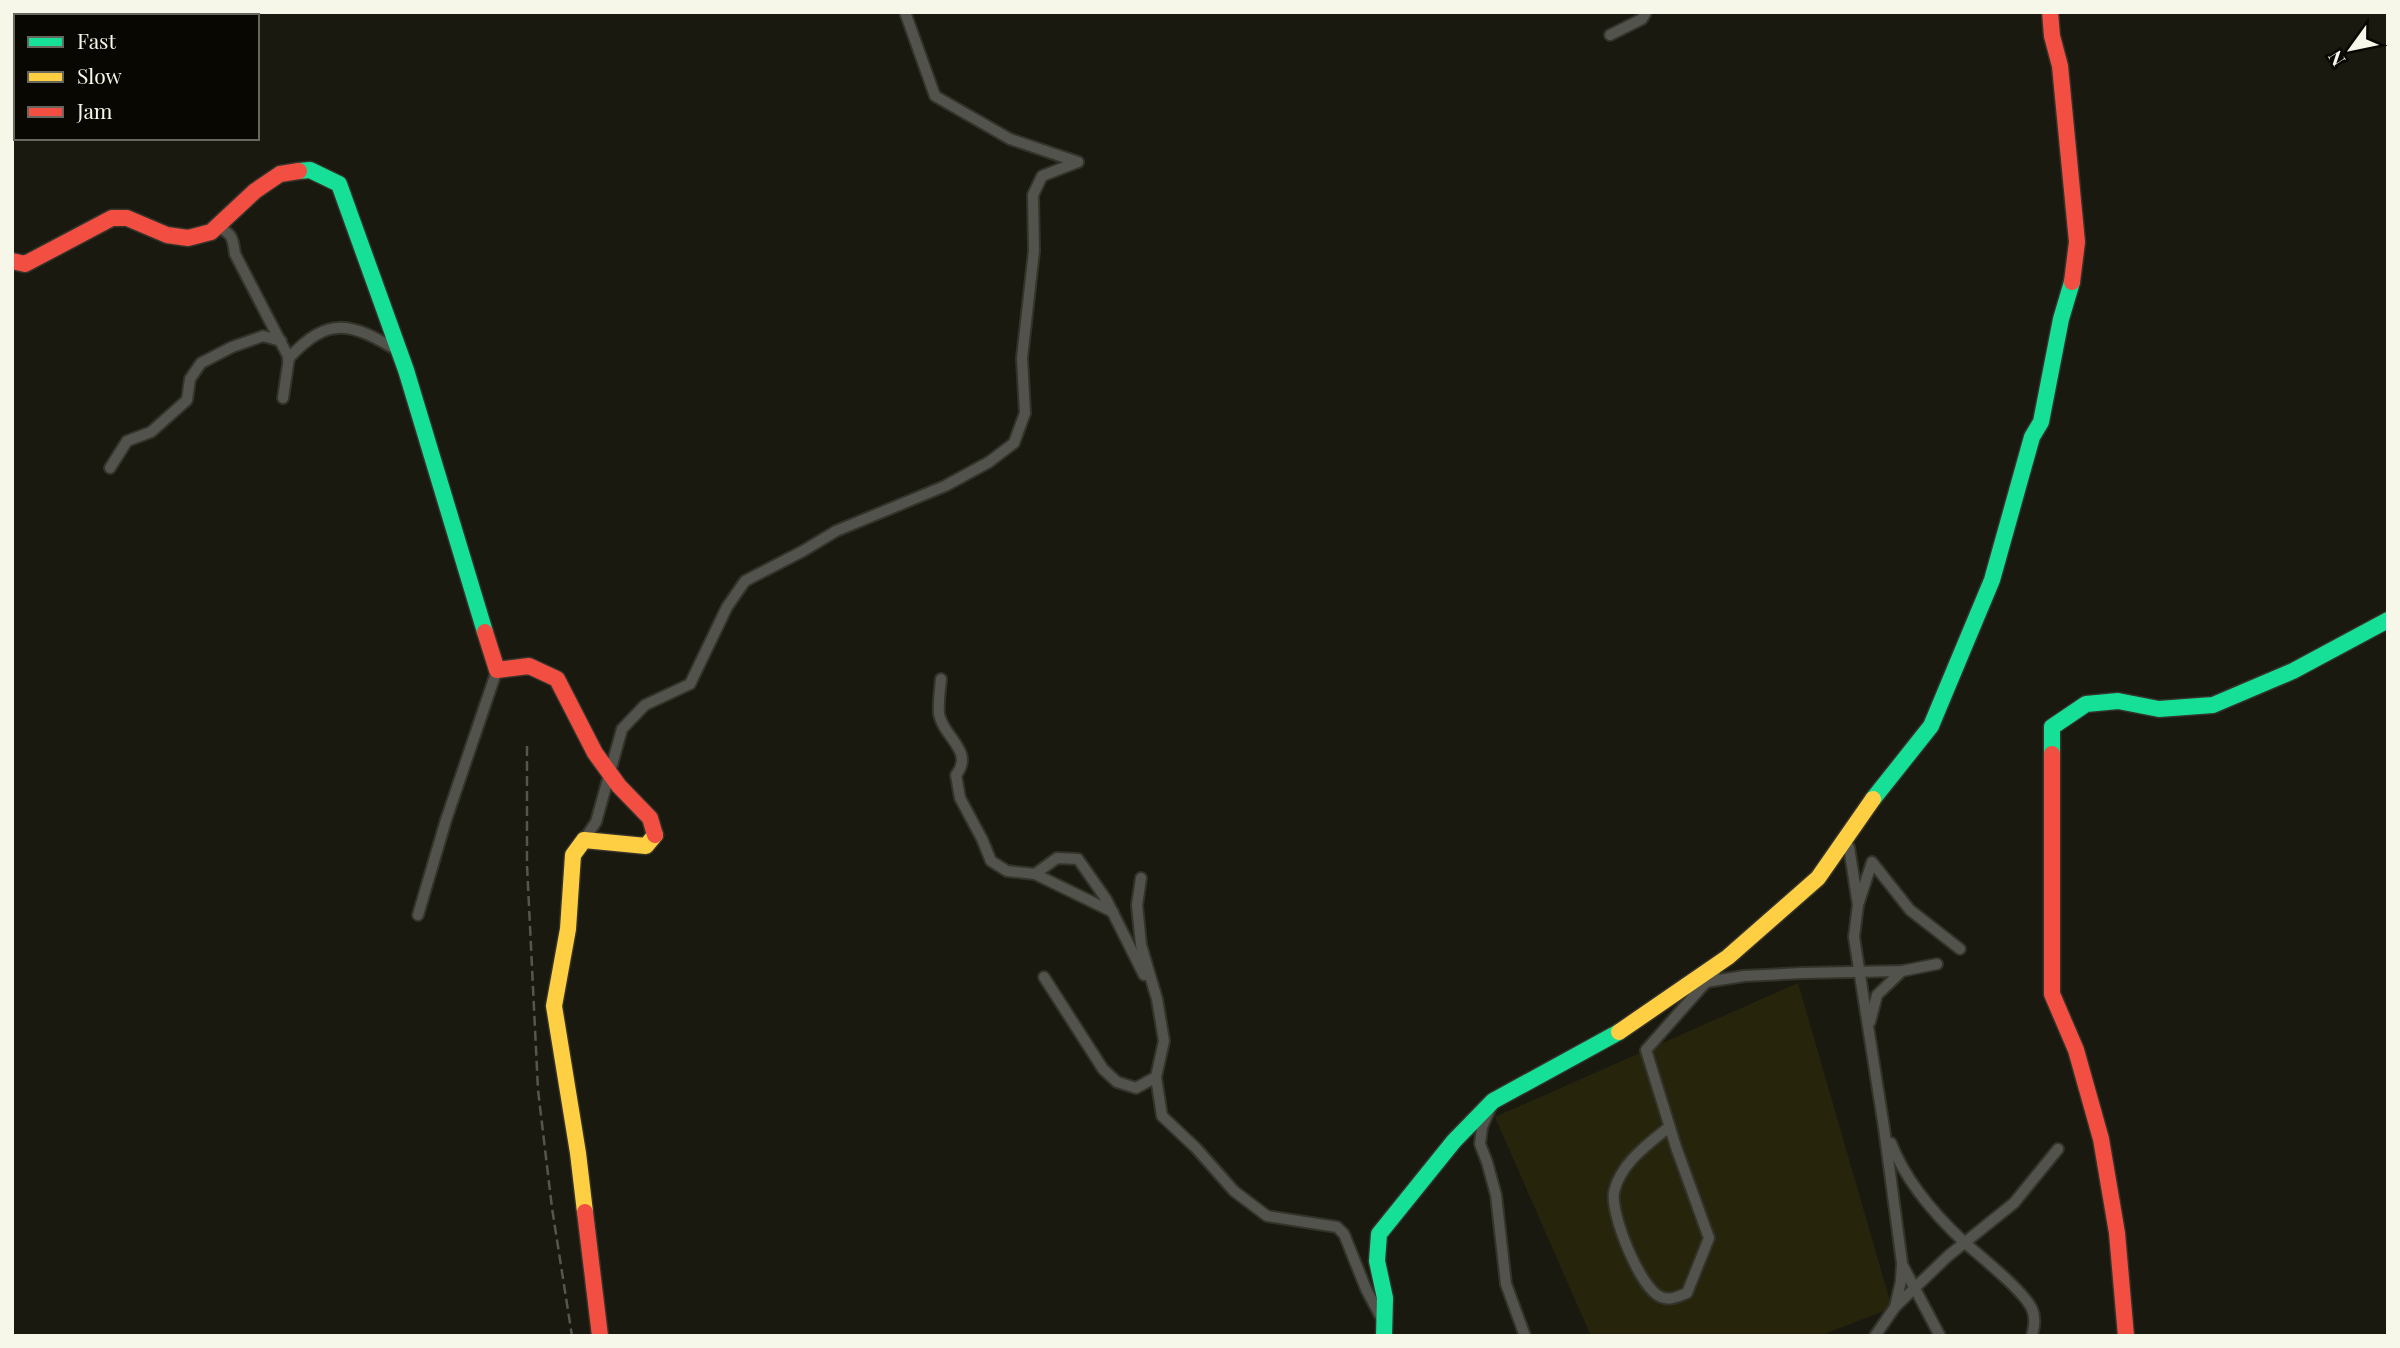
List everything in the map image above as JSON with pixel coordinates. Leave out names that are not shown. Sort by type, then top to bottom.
[{"type":"street","points":[[600,1336],[578,1153],[554,1006],[568,929],[573,855],[596,822],[622,729],[645,705],[690,684],[727,607],[745,581],[836,531],[933,492],[978,468],[1014,443],[1026,413],[1022,358],[1034,251],[1033,195],[1042,176],[1077,162],[1010,139],[935,96],[905,12]]},
{"type":"street","points":[[1610,35],[1642,19],[1646,12]]},
{"type":"street","points":[[1385,1330],[1385,1298],[1377,1261],[1379,1234],[1454,1141],[1493,1101],[1632,1025],[1728,957],[1818,878],[1882,786],[1931,726],[1992,580],[2032,438],[2041,422],[2061,318],[2074,275],[2077,242],[2060,66],[2052,36],[2050,12]]},
{"type":"street","points":[[12,261],[25,264],[112,218],[127,218],[167,235],[188,238],[211,232],[255,191],[280,174],[310,170],[340,184],[400,352],[497,670],[446,820],[418,915]]},
{"type":"street","points":[[216,227],[233,236],[235,254],[281,341],[288,359],[283,398]]},
{"type":"street","points":[[288,359],[305,341],[326,329],[347,327],[378,339],[400,352]]},
{"type":"street","points":[[110,468],[127,441],[151,432],[187,400],[190,379],[201,363],[232,347],[263,336],[281,341]]},
{"type":"street","points":[[2126,1336],[2117,1233],[2101,1139],[2076,1050],[2052,995],[2052,727],[2086,704],[2119,701],[2160,709],[2213,705],[2293,671],[2388,620]]},
{"type":"street","points":[[497,670],[529,666],[557,679],[595,753],[611,776],[650,818],[655,835],[646,846],[608,839],[584,840]]},
{"type":"street","points":[[941,679],[939,715],[947,733],[962,751],[962,767],[956,775],[960,798],[982,839],[990,861],[1007,871],[1035,874],[1113,912]]},
{"type":"street","points":[[1849,847],[1858,905]]},
{"type":"street","points":[[1035,874],[1057,858],[1077,859],[1113,912],[1157,1003]]},
{"type":"street","points":[[1895,1307],[1902,1264],[1854,937],[1858,905],[1872,862],[1910,910],[1960,949]]},
{"type":"street","points":[[1141,878],[1137,905],[1142,946],[1164,1041],[1156,1077],[1162,1116],[1196,1148],[1234,1191],[1267,1216],[1337,1227],[1344,1234],[1385,1330]]},
{"type":"street","points":[[1669,1127],[1625,1169],[1614,1192],[1614,1214],[1631,1256],[1651,1290],[1660,1297],[1672,1299],[1687,1293],[1709,1238],[1669,1127],[1646,1050],[1728,957]]},
{"type":"street","points":[[1706,982],[1744,976],[1859,970],[1902,971],[1937,964]]},
{"type":"street","points":[[1868,1031],[1877,995],[1902,971]]},
{"type":"street","points":[[1044,977],[1103,1069],[1117,1082],[1136,1088],[1156,1077]]},
{"type":"street","points":[[1493,1101],[1482,1127],[1480,1144],[1488,1162],[1496,1195],[1506,1284],[1525,1336]]},
{"type":"street","points":[[1884,1128],[1908,1179],[1964,1242],[2030,1305],[2034,1320],[2032,1336]]},
{"type":"street","points":[[1875,1336],[1895,1307],[1964,1242],[2014,1203],[2058,1149]]},
{"type":"street","points":[[1902,1264],[1940,1336]]},
{"type":"shaded area","points":[[1798,983],[1892,1308],[1819,1336],[1591,1336],[1495,1117]]},
{"type":"railway","points":[[527,746],[527,865],[538,1090],[552,1208],[572,1336]]},
{"type":"traffic: fast","points":[[299,171],[310,170],[339,184],[406,370],[485,632]]},
{"type":"traffic: fast","points":[[1873,799],[1931,726],[1992,580],[2032,437],[2041,422],[2061,319],[2072,282]]},
{"type":"traffic: fast","points":[[2052,754],[2052,727],[2086,704],[2118,701],[2159,709],[2213,705],[2293,671],[2388,620]]},
{"type":"traffic: fast","points":[[1384,1336],[1385,1298],[1377,1261],[1379,1234],[1454,1141],[1493,1101],[1619,1032]]},
{"type":"traffic: slow","points":[[1619,1032],[1728,957],[1818,878],[1873,799]]},
{"type":"traffic: slow","points":[[585,1212],[554,1006],[568,929],[573,855],[584,840],[646,846],[655,835]]},
{"type":"traffic: jam","points":[[2050,12],[2052,36],[2060,66],[2077,242],[2072,282]]},
{"type":"traffic: jam","points":[[12,261],[25,264],[112,218],[127,218],[167,235],[188,238],[211,232],[255,191],[280,174],[299,171]]},
{"type":"traffic: jam","points":[[485,632],[497,670],[529,666],[557,679],[595,753],[619,786],[650,818],[655,835]]},
{"type":"traffic: jam","points":[[2052,754],[2052,994],[2076,1050],[2101,1139],[2117,1233],[2126,1336]]},
{"type":"traffic: jam","points":[[585,1212],[600,1336]]}]
